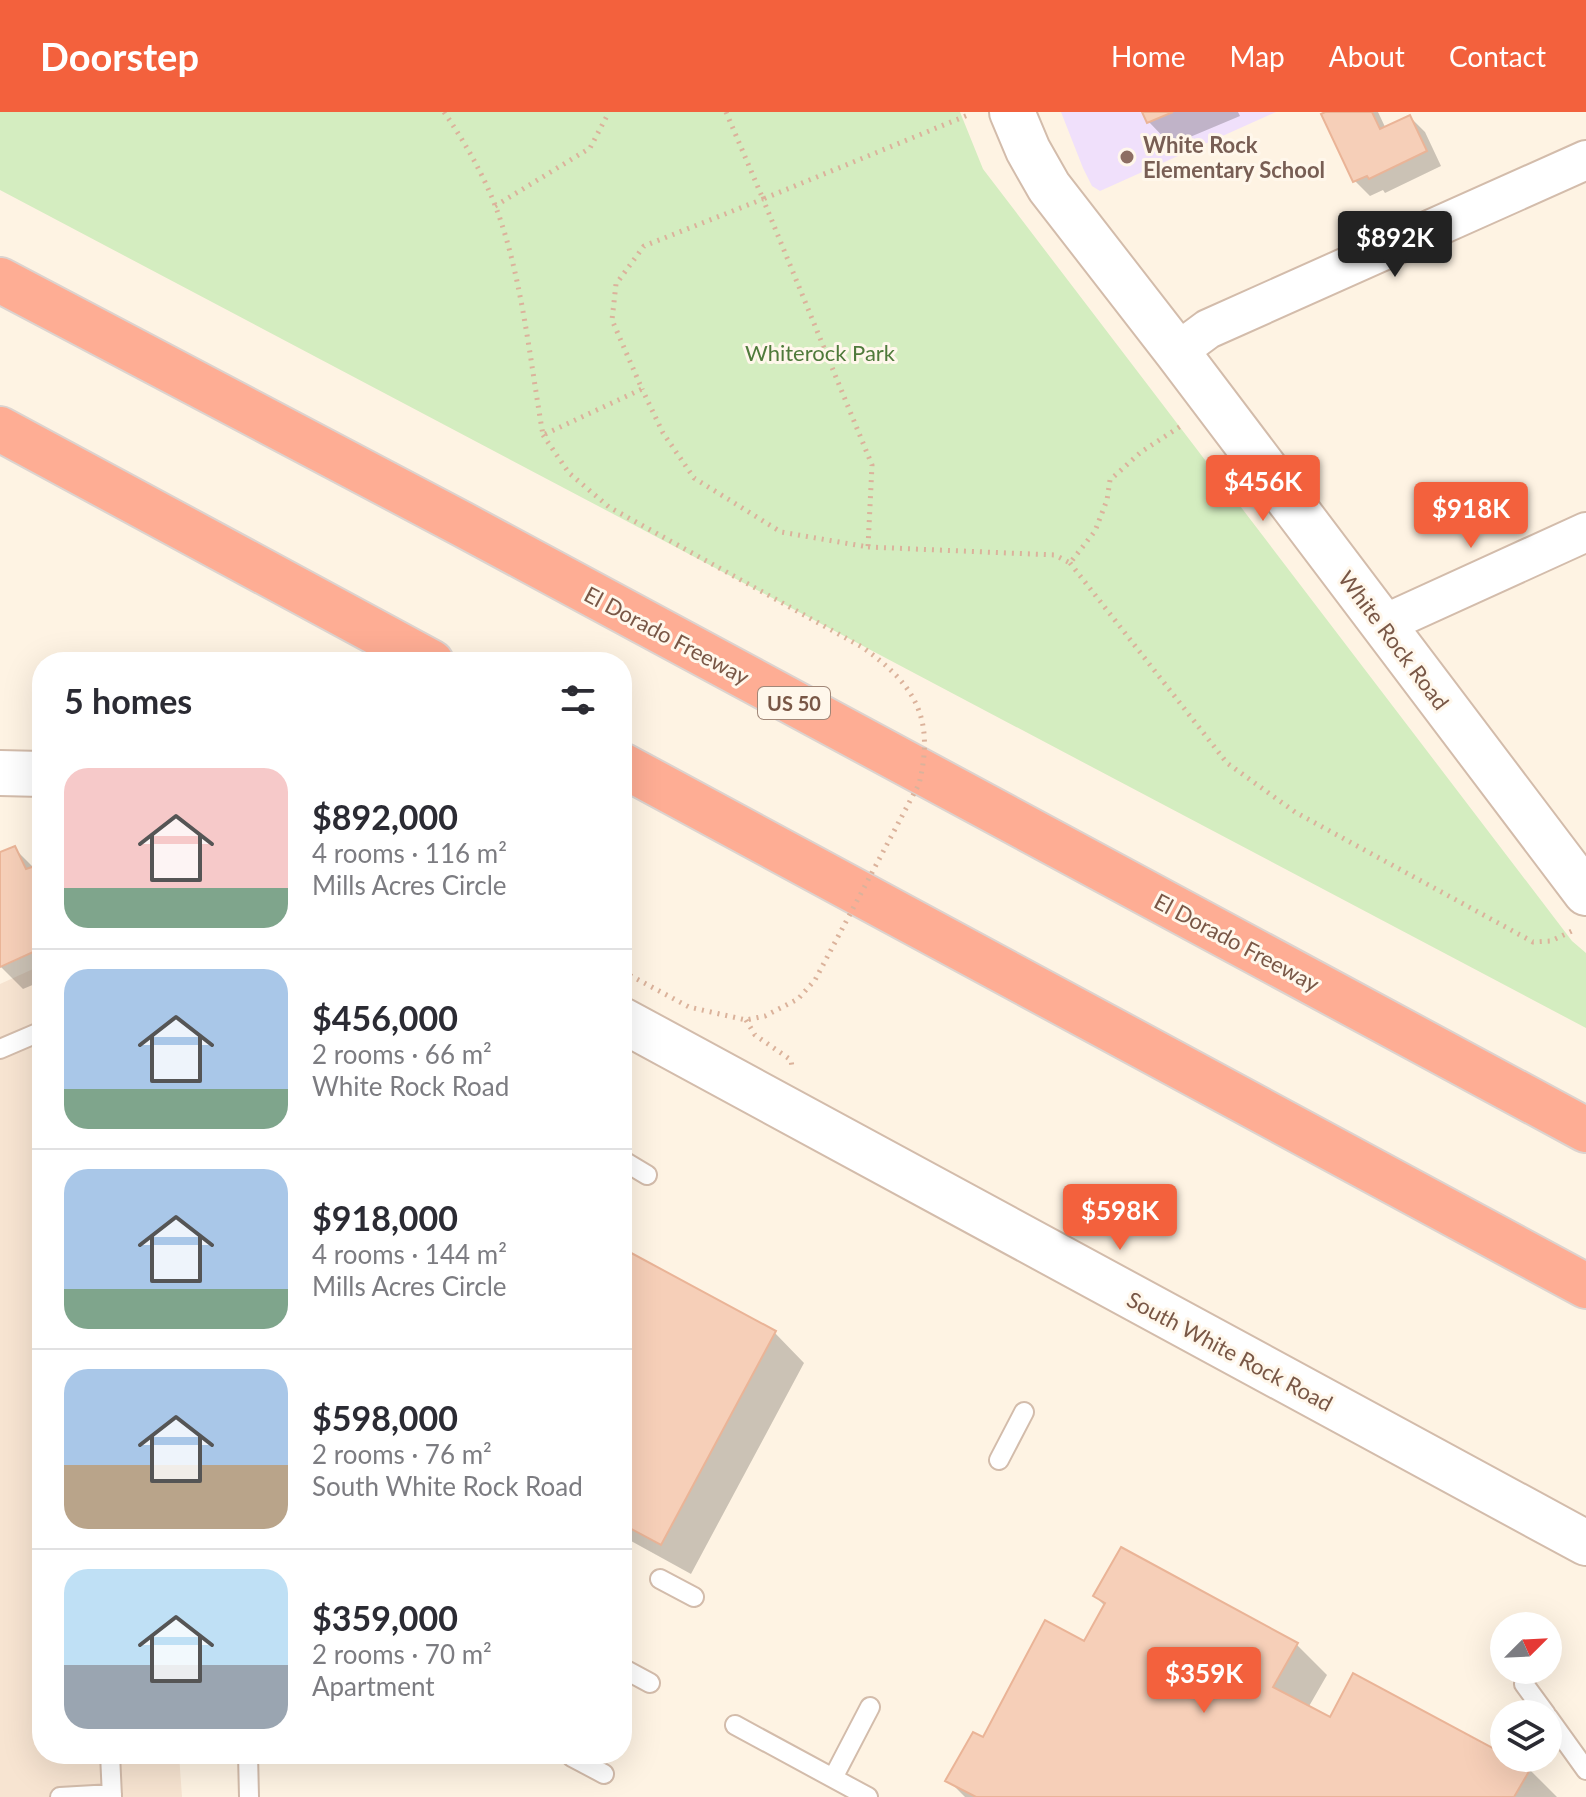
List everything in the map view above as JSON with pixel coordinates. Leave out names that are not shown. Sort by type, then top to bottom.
[{"type":"highway","name":"El Dorado Freeway","points":[[0,280],[462,524],[1586,1130]]},
{"type":"highway","points":[[0,429],[413,652]]},
{"type":"highway","points":[[632,770],[1586,1286]]},
{"type":"street","name":"White Rock Road","points":[[1012,112],[1028,150],[1049,187],[1382,625],[1579,912]]},
{"type":"street","points":[[1177,352],[1208,329],[1586,160]]},
{"type":"street","points":[[1382,625],[1586,532]]},
{"type":"street","points":[[0,773],[32,774]]},
{"type":"street","name":"South White Rock Road","points":[[632,1030],[1586,1543]]},
{"type":"lane","points":[[0,1049],[32,1035]]},
{"type":"lane","points":[[632,1166],[647,1175]]},
{"type":"lane","points":[[999,1460],[1024,1412]]},
{"type":"lane","points":[[660,1579],[694,1597]]},
{"type":"lane","points":[[632,1673],[650,1683]]},
{"type":"lane","points":[[1524,1684],[1536,1700]]},
{"type":"lane","points":[[833,1778],[870,1707]]},
{"type":"lane","points":[[735,1725],[868,1797]]},
{"type":"lane","points":[[1562,1736],[1586,1770]]},
{"type":"lane","points":[[60,1797],[112,1795],[110,1764]]},
{"type":"lane","points":[[248,1764],[249,1797]]},
{"type":"lane","points":[[585,1764],[604,1774]]},
{"type":"path","points":[[444,112],[466,144],[495,206],[515,275],[543,435],[569,473],[609,507],[862,647],[889,666],[914,697],[923,725],[926,756],[919,784],[815,980],[798,999],[765,1016],[746,1020],[689,1007],[632,976]]},
{"type":"path","points":[[495,206],[590,148],[609,112]]},
{"type":"path","points":[[726,112],[872,465],[868,547]]},
{"type":"path","points":[[968,115],[644,246],[616,284],[612,320],[663,433],[694,478],[781,532],[868,547],[1055,555],[1070,563],[1227,763],[1295,812],[1533,942],[1551,941],[1579,912]]},
{"type":"path","points":[[543,435],[642,389]]},
{"type":"path","points":[[1070,563],[1095,531],[1107,500],[1110,480],[1141,452],[1185,423]]},
{"type":"path","points":[[746,1020],[755,1035],[791,1060],[795,1076]]},
{"type":"shaded area","name":"White Rock Elementary School","points":[[1061,112],[1276,112],[1100,191],[1092,186],[1083,168]]},
{"type":"shaded area","points":[[32,970],[32,1764],[180,1764],[182,1797],[0,1797],[0,984]]},
{"type":"green space","name":"Whiterock Park","points":[[0,112],[960,112],[983,169],[1572,941],[1586,953],[1586,1028],[0,190]]},
{"type":"building","points":[[1142,112],[1173,112],[1147,123]]},
{"type":"building","points":[[1372,112],[1380,129],[1410,115],[1427,151],[1369,179],[1367,176],[1353,182],[1321,114]]},
{"type":"building","points":[[15,846],[26,869],[32,867],[32,953],[0,967],[0,852]]},
{"type":"building","points":[[632,1253],[776,1331],[661,1545],[632,1529]]},
{"type":"building","points":[[1121,1547],[1298,1643],[1273,1687],[1330,1717],[1353,1673],[1490,1746],[1490,1772],[1529,1772],[1514,1797],[976,1797],[945,1781],[973,1732],[983,1737],[1045,1620],[1084,1641],[1105,1603],[1093,1596]]},
{"type":"place","name":"White Rock Elementary School","points":[[1127,157]]}]
